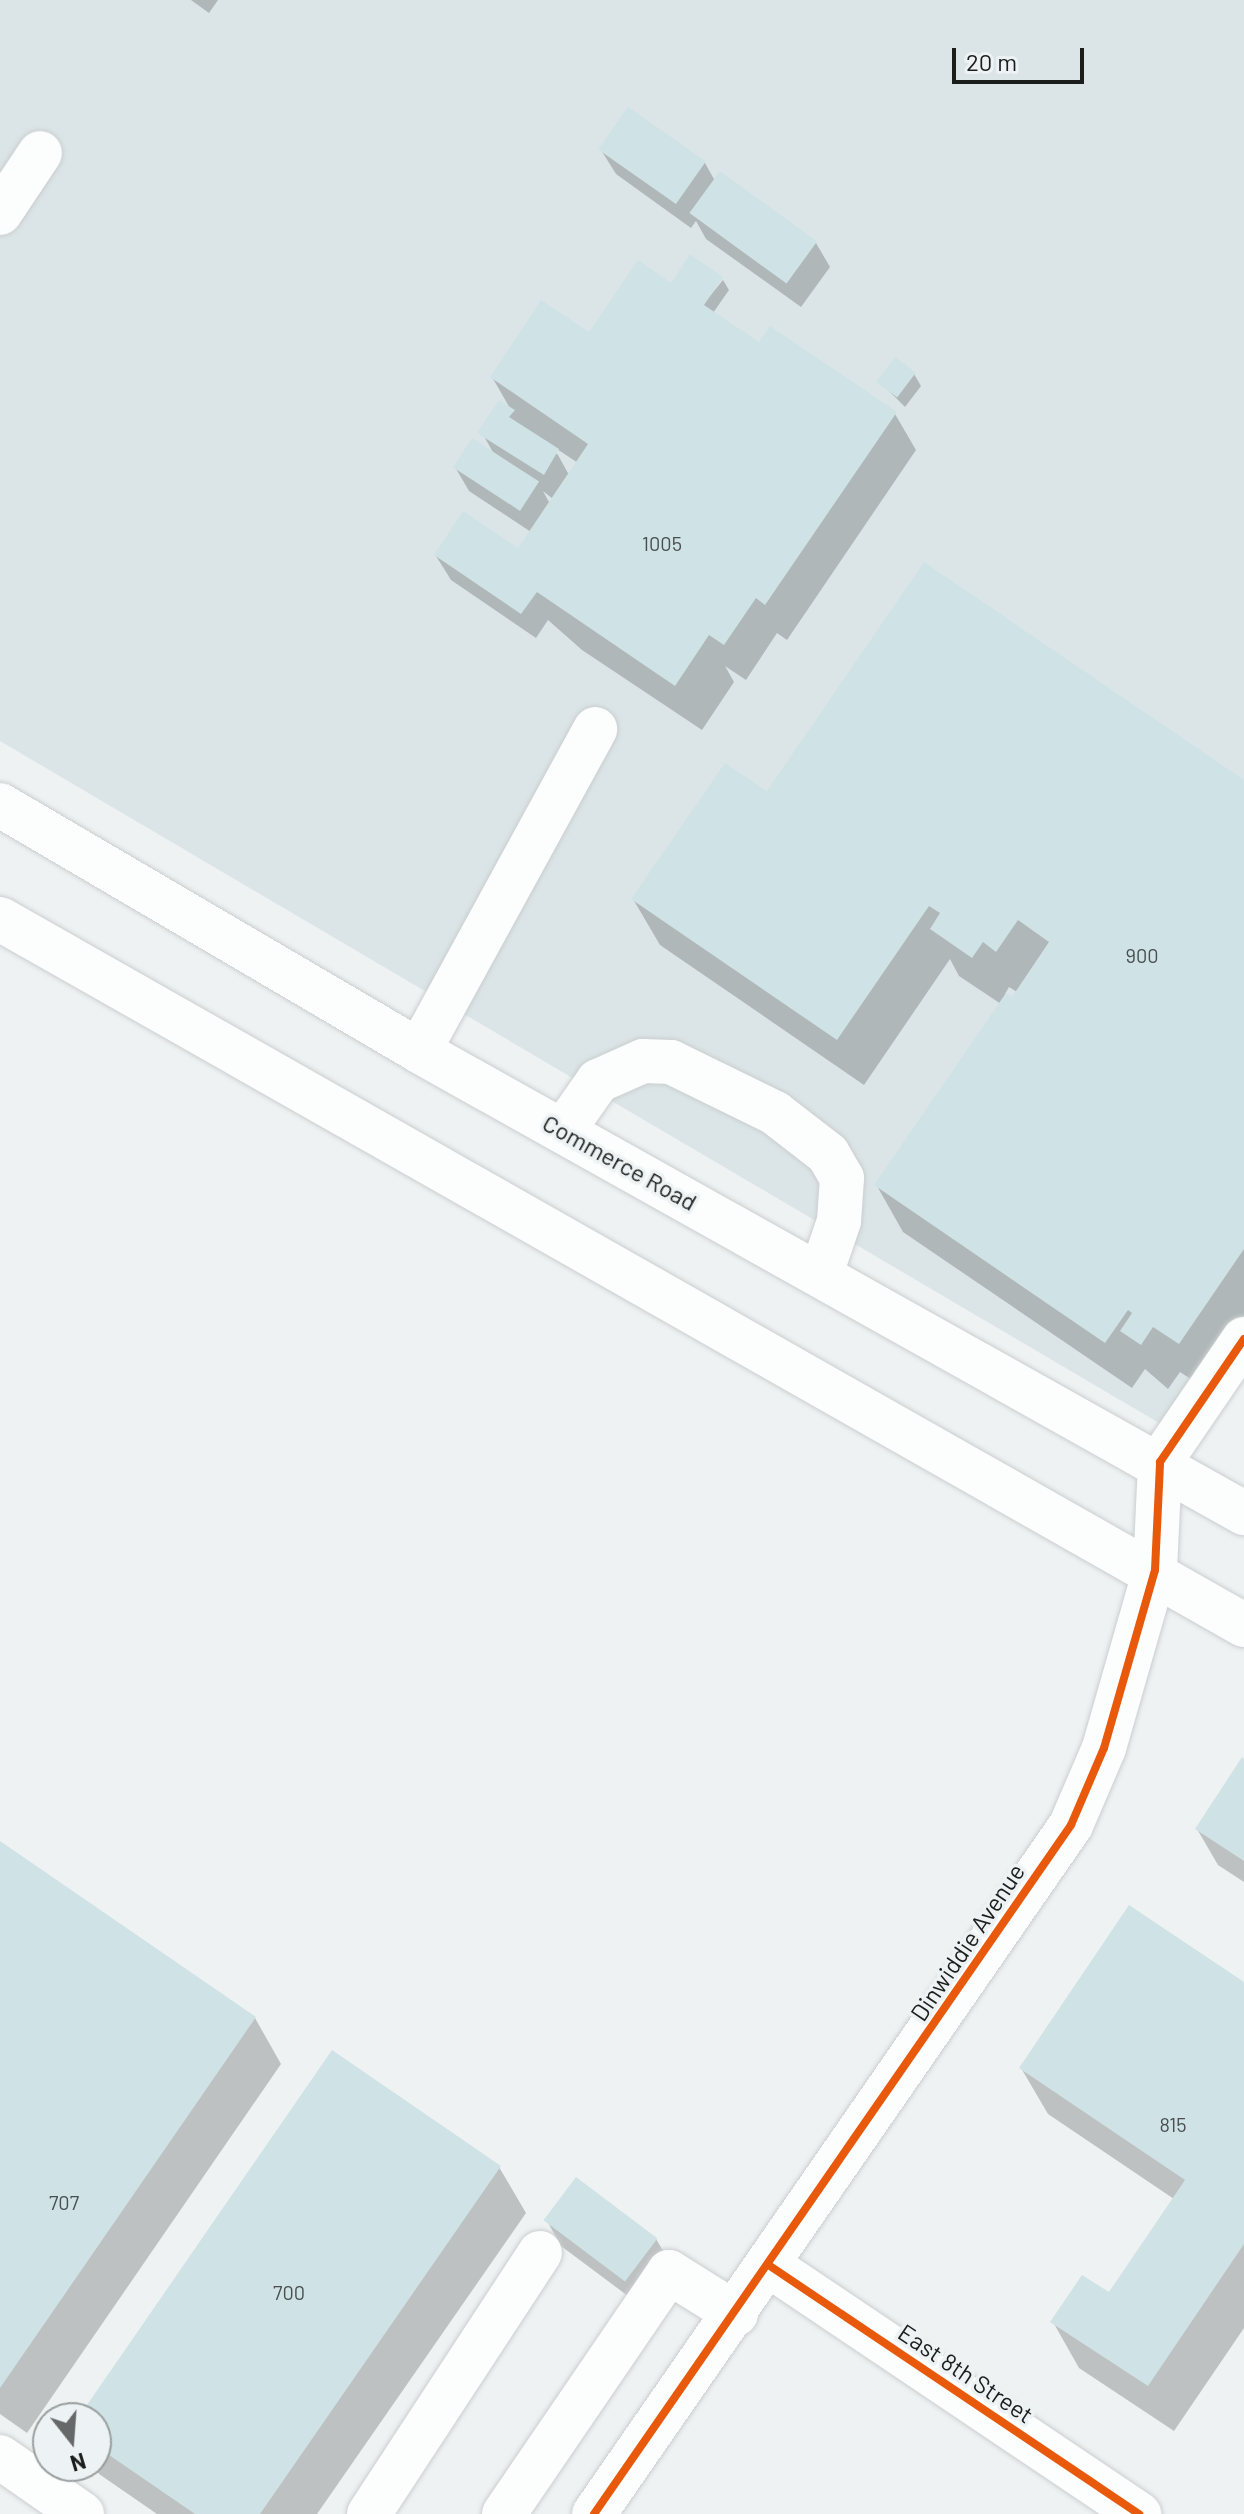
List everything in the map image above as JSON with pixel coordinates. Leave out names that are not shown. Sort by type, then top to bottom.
[{"type":"main road","points":[[0,213],[40,153]]},
{"type":"main road","points":[[419,1051],[595,729]]},
{"type":"main road","name":"Commerce Road","points":[[0,805],[419,1051],[1160,1462],[1244,1513]]},
{"type":"main road","points":[[0,919],[1155,1570],[1244,1625]]},
{"type":"main road","points":[[563,1131],[598,1081],[643,1061],[671,1062],[775,1113],[828,1154],[842,1178],[839,1221],[821,1274]]},
{"type":"main road","points":[[1160,1462],[1244,1339]]},
{"type":"main road","name":"Dinwiddie Avenue","points":[[594,2514],[770,2266],[1071,1825],[1104,1748],[1155,1570],[1160,1462]]},
{"type":"main road","points":[[369,2514],[540,2253]]},
{"type":"main road","name":"East 8th Street","points":[[770,2266],[1139,2514]]},
{"type":"main road","points":[[504,2514],[669,2272],[736,2314]]},
{"type":"main road","points":[[0,2457],[82,2514]]},
{"type":"shaded area","points":[[0,0],[1244,0],[1244,1322],[1171,1430],[0,741]]},
{"type":"building","points":[[628,107],[706,161],[676,204],[598,150]]},
{"type":"building","points":[[720,171],[817,242],[787,284],[689,213]]},
{"type":"building","points":[[690,254],[723,277],[704,305],[759,342],[770,326],[897,412],[765,605],[756,598],[724,645],[709,635],[675,686],[537,592],[521,614],[434,555],[463,511],[518,548],[588,444],[490,377],[541,300],[589,332],[638,260],[671,283]]},
{"type":"building","points":[[895,357],[916,373],[897,397],[876,382]]},
{"type":"building","points":[[499,400],[515,410],[509,417],[559,449],[544,475],[477,433]]},
{"type":"building","points":[[472,438],[539,482],[520,511],[453,467]]},
{"type":"building","points":[[924,562],[1244,780],[1244,1249],[1179,1344],[1153,1327],[1141,1345],[1120,1331],[1132,1313],[1128,1310],[1105,1343],[874,1185],[1006,993],[1012,997],[1049,942],[1018,920],[996,952],[983,942],[972,958],[930,929],[940,913],[929,906],[837,1040],[631,899],[725,763],[767,791]]},
{"type":"building","points":[[1242,1757],[1244,1759],[1244,1861],[1195,1829]]},
{"type":"building","points":[[0,1841],[256,2017],[0,2388]]},
{"type":"building","points":[[1129,1905],[1244,1982],[1244,2244],[1148,2386],[1050,2322],[1082,2275],[1109,2292],[1185,2180],[1019,2068]]},
{"type":"building","points":[[332,2050],[501,2166],[260,2514],[195,2514],[112,2457],[112,2402],[89,2402]]},
{"type":"building","points":[[576,2177],[657,2238],[625,2282],[544,2220]]},
{"type":"cycle path","points":[[594,2514],[1071,1825],[1104,1748],[1155,1570],[1160,1462],[1244,1339]]},
{"type":"cycle path","points":[[770,2266],[1139,2514]]}]
